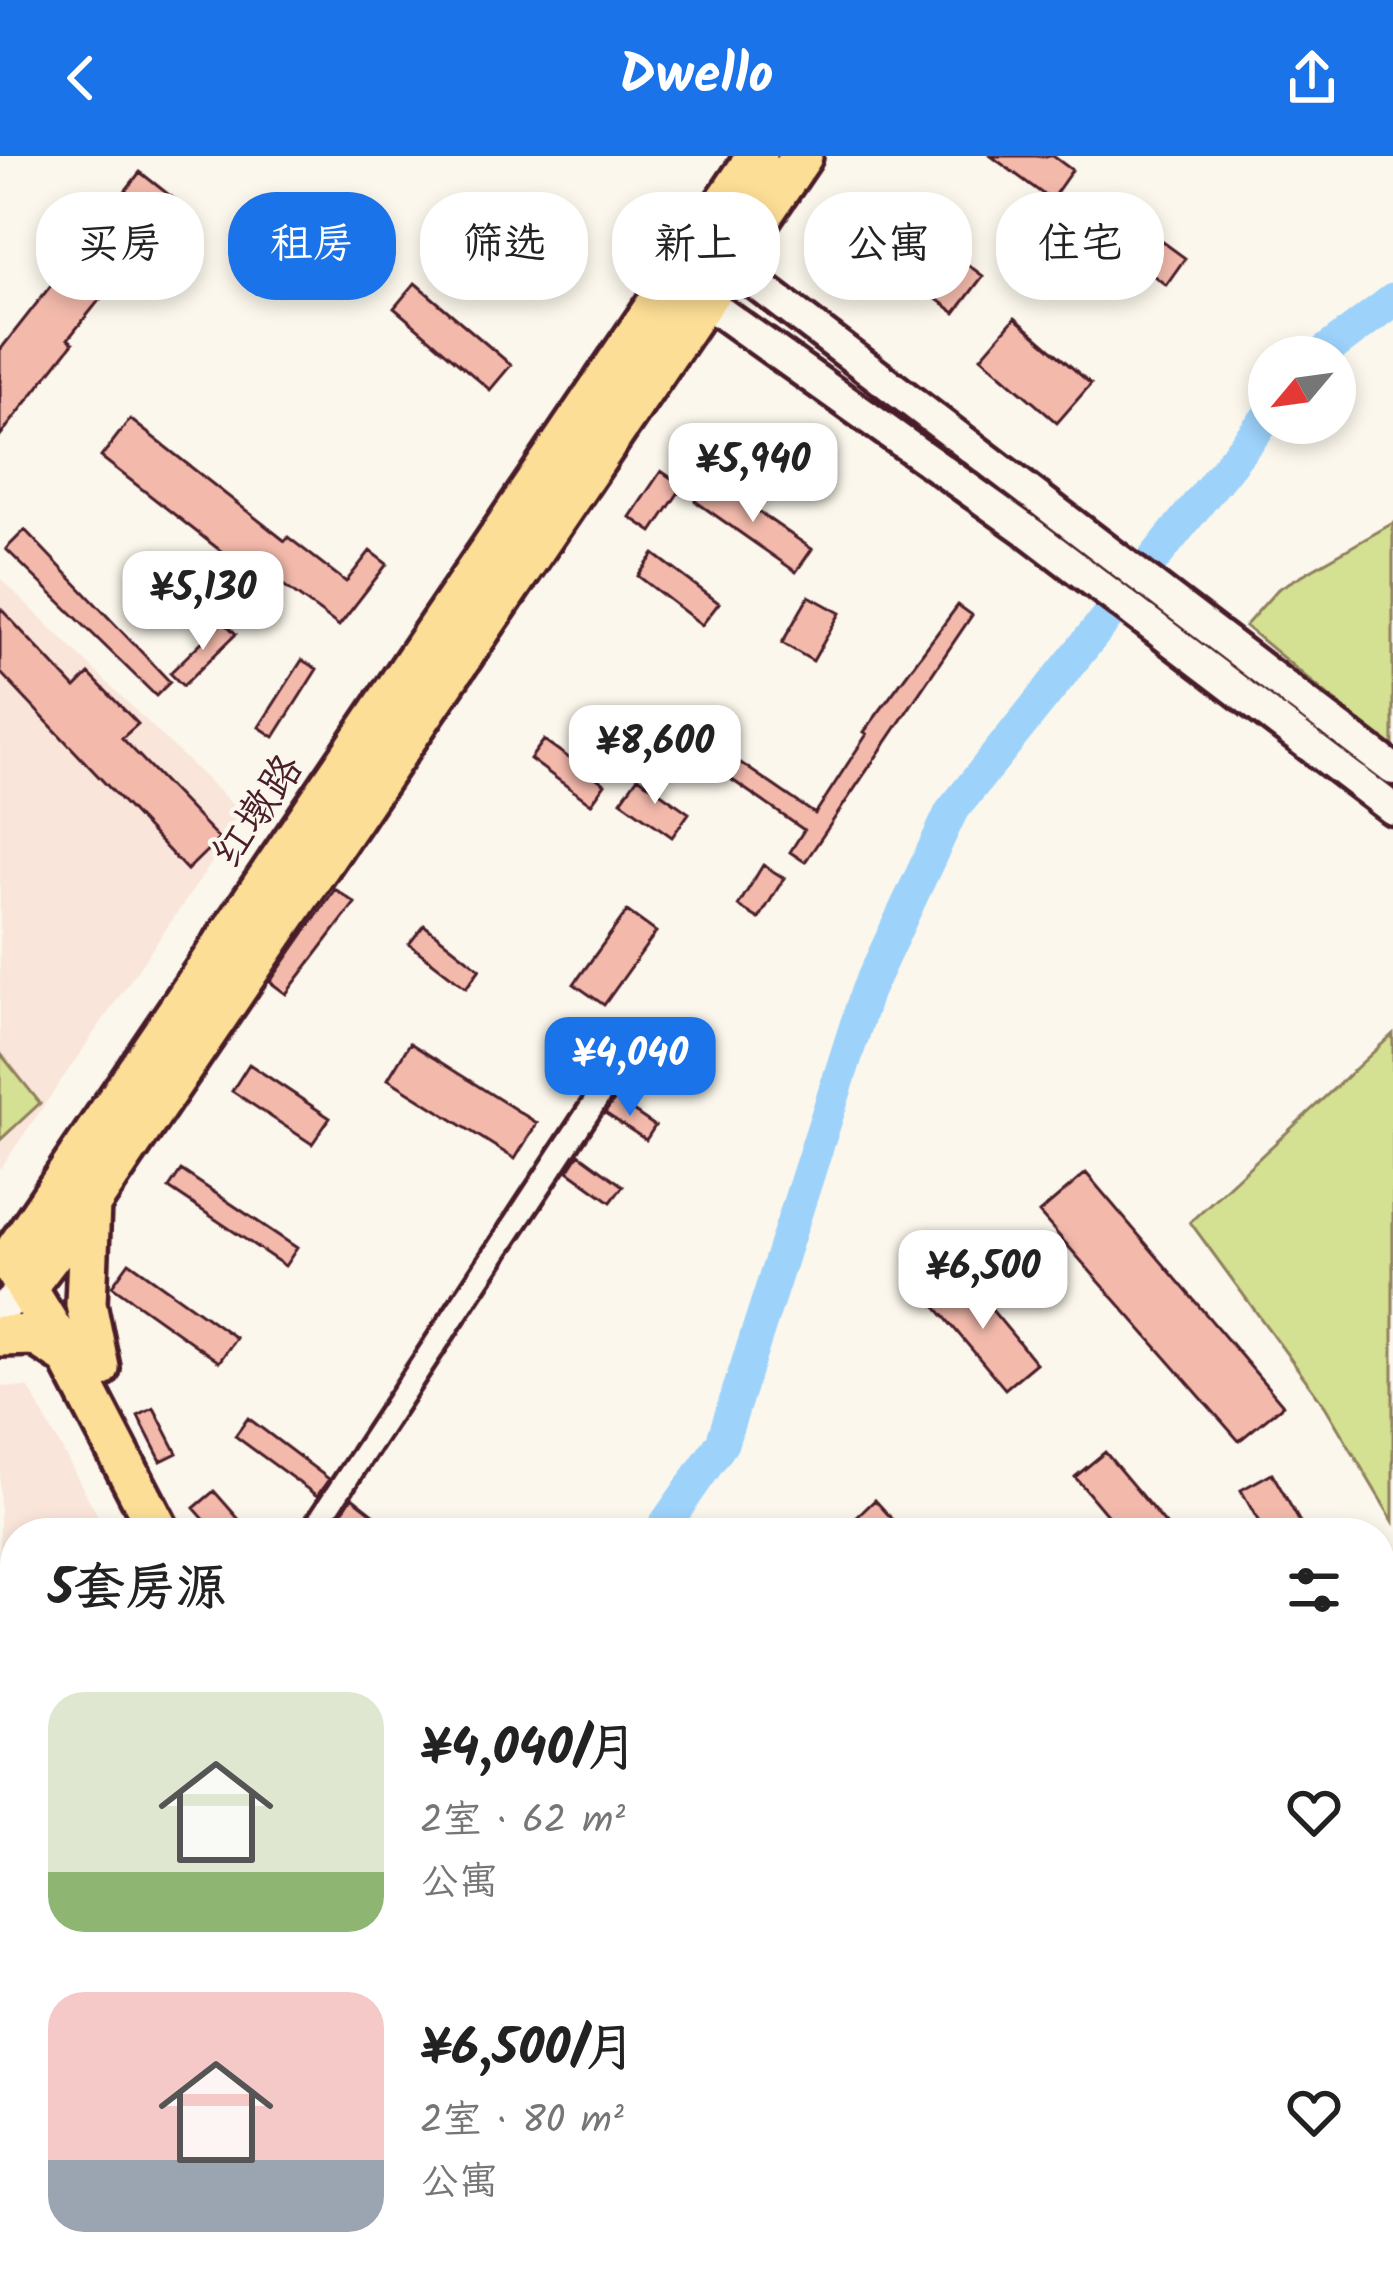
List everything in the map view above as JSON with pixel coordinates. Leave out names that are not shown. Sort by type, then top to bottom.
[{"type":"highway","name":"红墩路","points":[[742,192],[758,156]]},
{"type":"highway","name":"红墩路","points":[[770,192],[802,156]]},
{"type":"highway","name":"红墩路","points":[[17,1272],[90,1204],[685,300]]},
{"type":"highway","name":"红墩路","points":[[17,1272],[685,300]]},
{"type":"highway","points":[[90,1204],[83,1362],[153,1518]]},
{"type":"highway","points":[[17,1272],[83,1362],[176,1518]]},
{"type":"highway","points":[[0,1336],[35,1335],[83,1362]]},
{"type":"main road","points":[[704,300],[1030,533],[1393,809]]},
{"type":"main road","points":[[779,300],[1393,769]]},
{"type":"street","points":[[321,1518],[637,1038]]},
{"type":"shaded area","points":[[0,578],[244,816],[0,1169]]},
{"type":"shaded area","points":[[0,1386],[29,1388],[99,1518],[0,1518]]},
{"type":"green space","points":[[1393,523],[1393,750],[1245,626],[1278,589]]},
{"type":"green space","points":[[1393,1034],[1393,1518],[1325,1406],[1190,1222]]},
{"type":"green space","points":[[0,1053],[40,1103],[0,1140]]},
{"type":"building","points":[[991,156],[1053,156],[1072,170],[1057,192],[1040,192]]},
{"type":"building","points":[[140,172],[165,192],[124,192]]},
{"type":"building","points":[[1164,243],[1185,258],[1164,284]]},
{"type":"building","points":[[972,268],[983,276],[972,291]]},
{"type":"building","points":[[415,283],[420,300],[435,300],[511,365],[490,390],[394,308]]},
{"type":"building","points":[[39,300],[99,300],[68,339],[73,343],[0,436],[0,350]]},
{"type":"building","points":[[938,300],[965,300],[955,313]]},
{"type":"building","points":[[1015,318],[1091,384],[1057,423],[981,357]]},
{"type":"building","points":[[130,419],[285,541],[288,537],[346,582],[370,551],[387,564],[339,626],[241,554],[235,562],[101,457]]},
{"type":"building","points":[[661,471],[683,486],[652,532],[630,517]]},
{"type":"building","points":[[710,478],[812,549],[796,572],[695,501]]},
{"type":"building","points":[[25,530],[170,682],[156,696],[6,549]]},
{"type":"building","points":[[654,554],[719,603],[702,625],[638,576]]},
{"type":"building","points":[[809,596],[840,613],[813,661],[782,643]]},
{"type":"building","points":[[958,605],[972,615],[805,862],[790,852],[804,830],[725,775],[735,759],[815,814],[867,734],[864,732]]},
{"type":"building","points":[[0,608],[75,688],[89,674],[138,724],[122,738],[219,839],[187,870],[0,672]]},
{"type":"building","points":[[223,621],[236,634],[183,686],[170,673]]},
{"type":"building","points":[[302,660],[317,669],[274,737],[259,727]]},
{"type":"building","points":[[544,740],[605,784],[591,804],[530,759]]},
{"type":"building","points":[[638,777],[689,813],[672,837],[621,801]]},
{"type":"building","points":[[763,865],[784,878],[759,919],[738,906]]},
{"type":"building","points":[[335,889],[355,903],[286,994],[270,982]]},
{"type":"building","points":[[627,911],[656,932],[604,1005],[574,984]]},
{"type":"building","points":[[424,925],[480,969],[466,988],[409,944]]},
{"type":"building","points":[[410,1043],[537,1123],[515,1159],[388,1079]]},
{"type":"building","points":[[249,1064],[330,1118],[312,1144],[232,1091]]},
{"type":"building","points":[[615,1099],[655,1126],[646,1140],[605,1113]]},
{"type":"building","points":[[579,1154],[623,1186],[611,1202],[568,1171]]},
{"type":"building","points":[[181,1170],[297,1248],[285,1266],[169,1188]]},
{"type":"building","points":[[1086,1173],[1283,1405],[1239,1441],[1039,1213]]},
{"type":"building","points":[[129,1262],[236,1338],[219,1362],[112,1286]]},
{"type":"building","points":[[962,1274],[1036,1363],[1005,1389],[931,1301]]},
{"type":"building","points":[[154,1408],[177,1453],[161,1461],[138,1416]]},
{"type":"building","points":[[248,1418],[329,1479],[317,1496],[235,1436]]},
{"type":"building","points":[[1105,1452],[1160,1518],[1109,1518],[1075,1477]]},
{"type":"building","points":[[1272,1473],[1298,1518],[1257,1518],[1241,1490]]},
{"type":"building","points":[[214,1491],[238,1518],[203,1518],[194,1508]]},
{"type":"building","points":[[352,1497],[379,1518],[340,1518]]},
{"type":"building","points":[[875,1500],[891,1518],[856,1518]]},
{"type":"waterway","points":[[1346,336],[1393,300]]},
{"type":"waterway","points":[[670,1518],[722,1443],[867,991],[951,812],[1248,441]]}]
